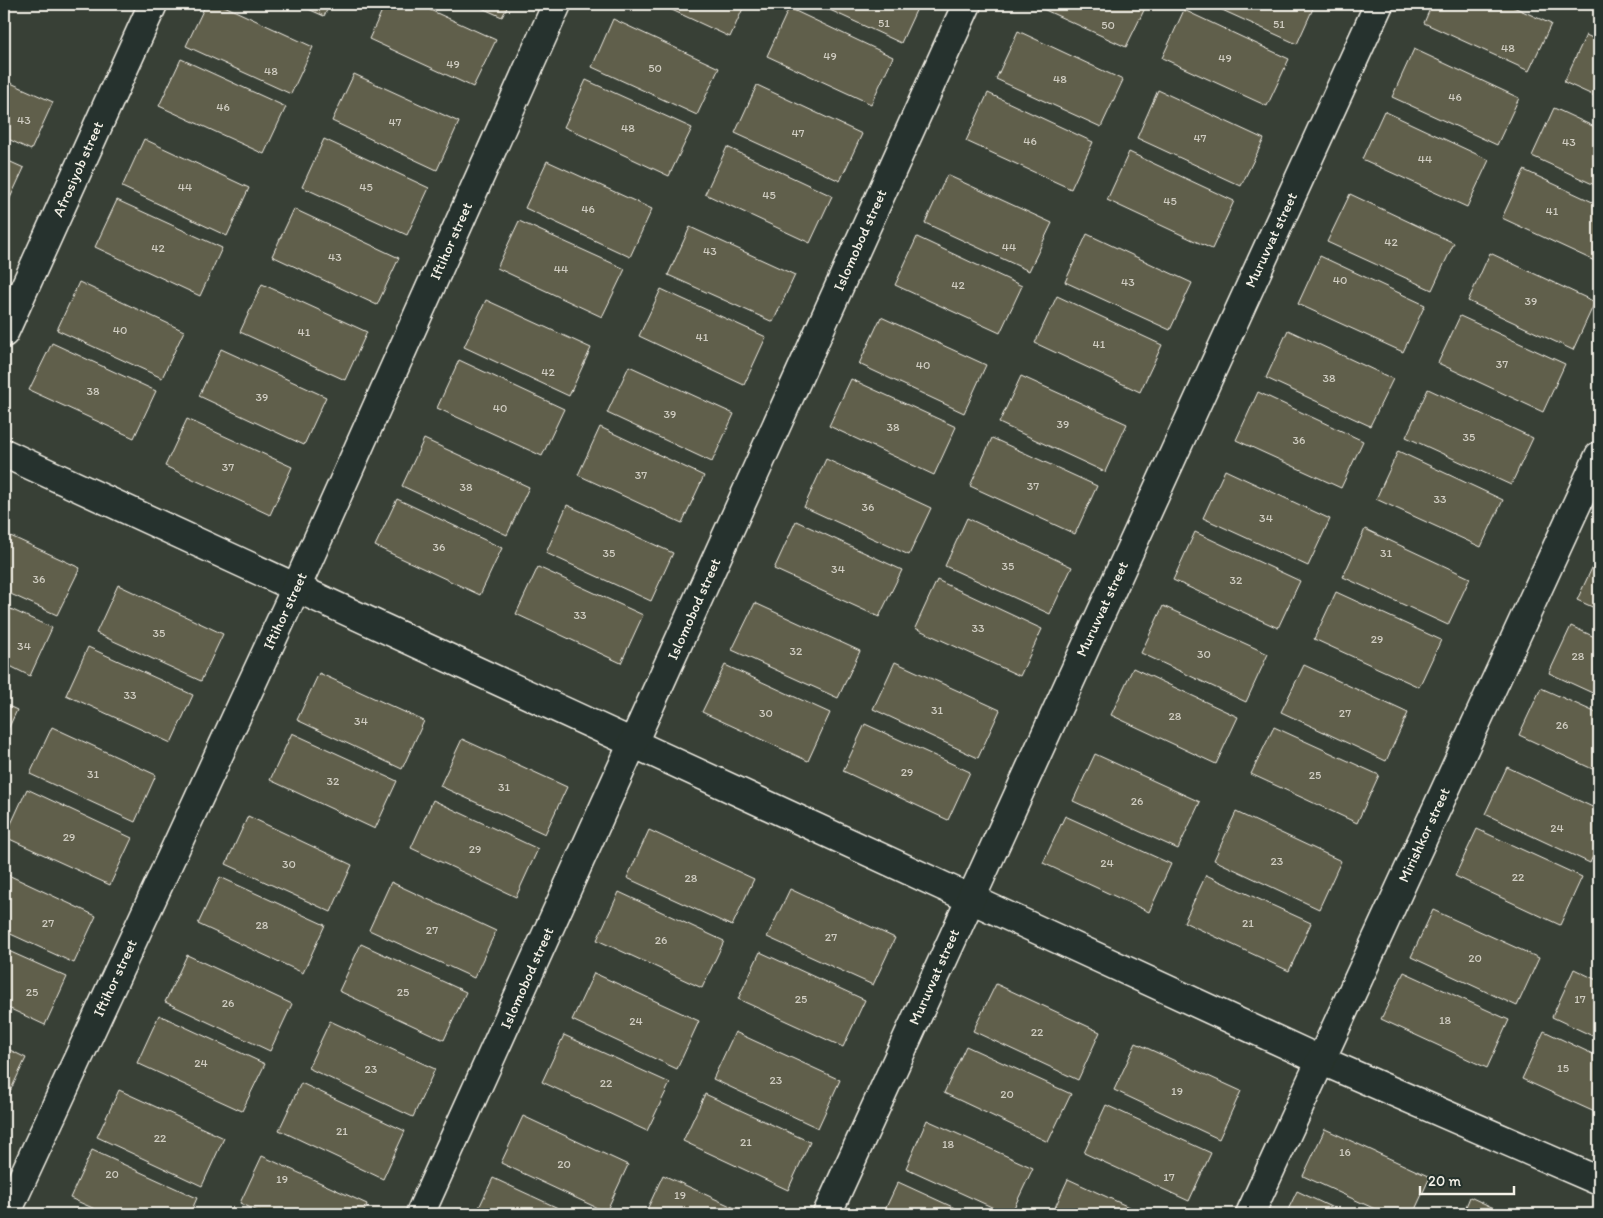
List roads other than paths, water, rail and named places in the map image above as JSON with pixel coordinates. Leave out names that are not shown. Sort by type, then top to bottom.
[{"type":"street","name":"Afrosiyob street","points":[[4,333],[153,4]]},
{"type":"street","name":"Iftihor street","points":[[6,1214],[296,588],[557,4]]},
{"type":"street","name":"Islomobod street","points":[[420,1214],[966,4]]},
{"type":"street","name":"Muruvvat street","points":[[826,1214],[1379,4]]},
{"type":"street","points":[[4,453],[1320,1060],[1599,1181]]},
{"type":"street","name":"Mirishkor street","points":[[1250,1214],[1599,456]]}]
